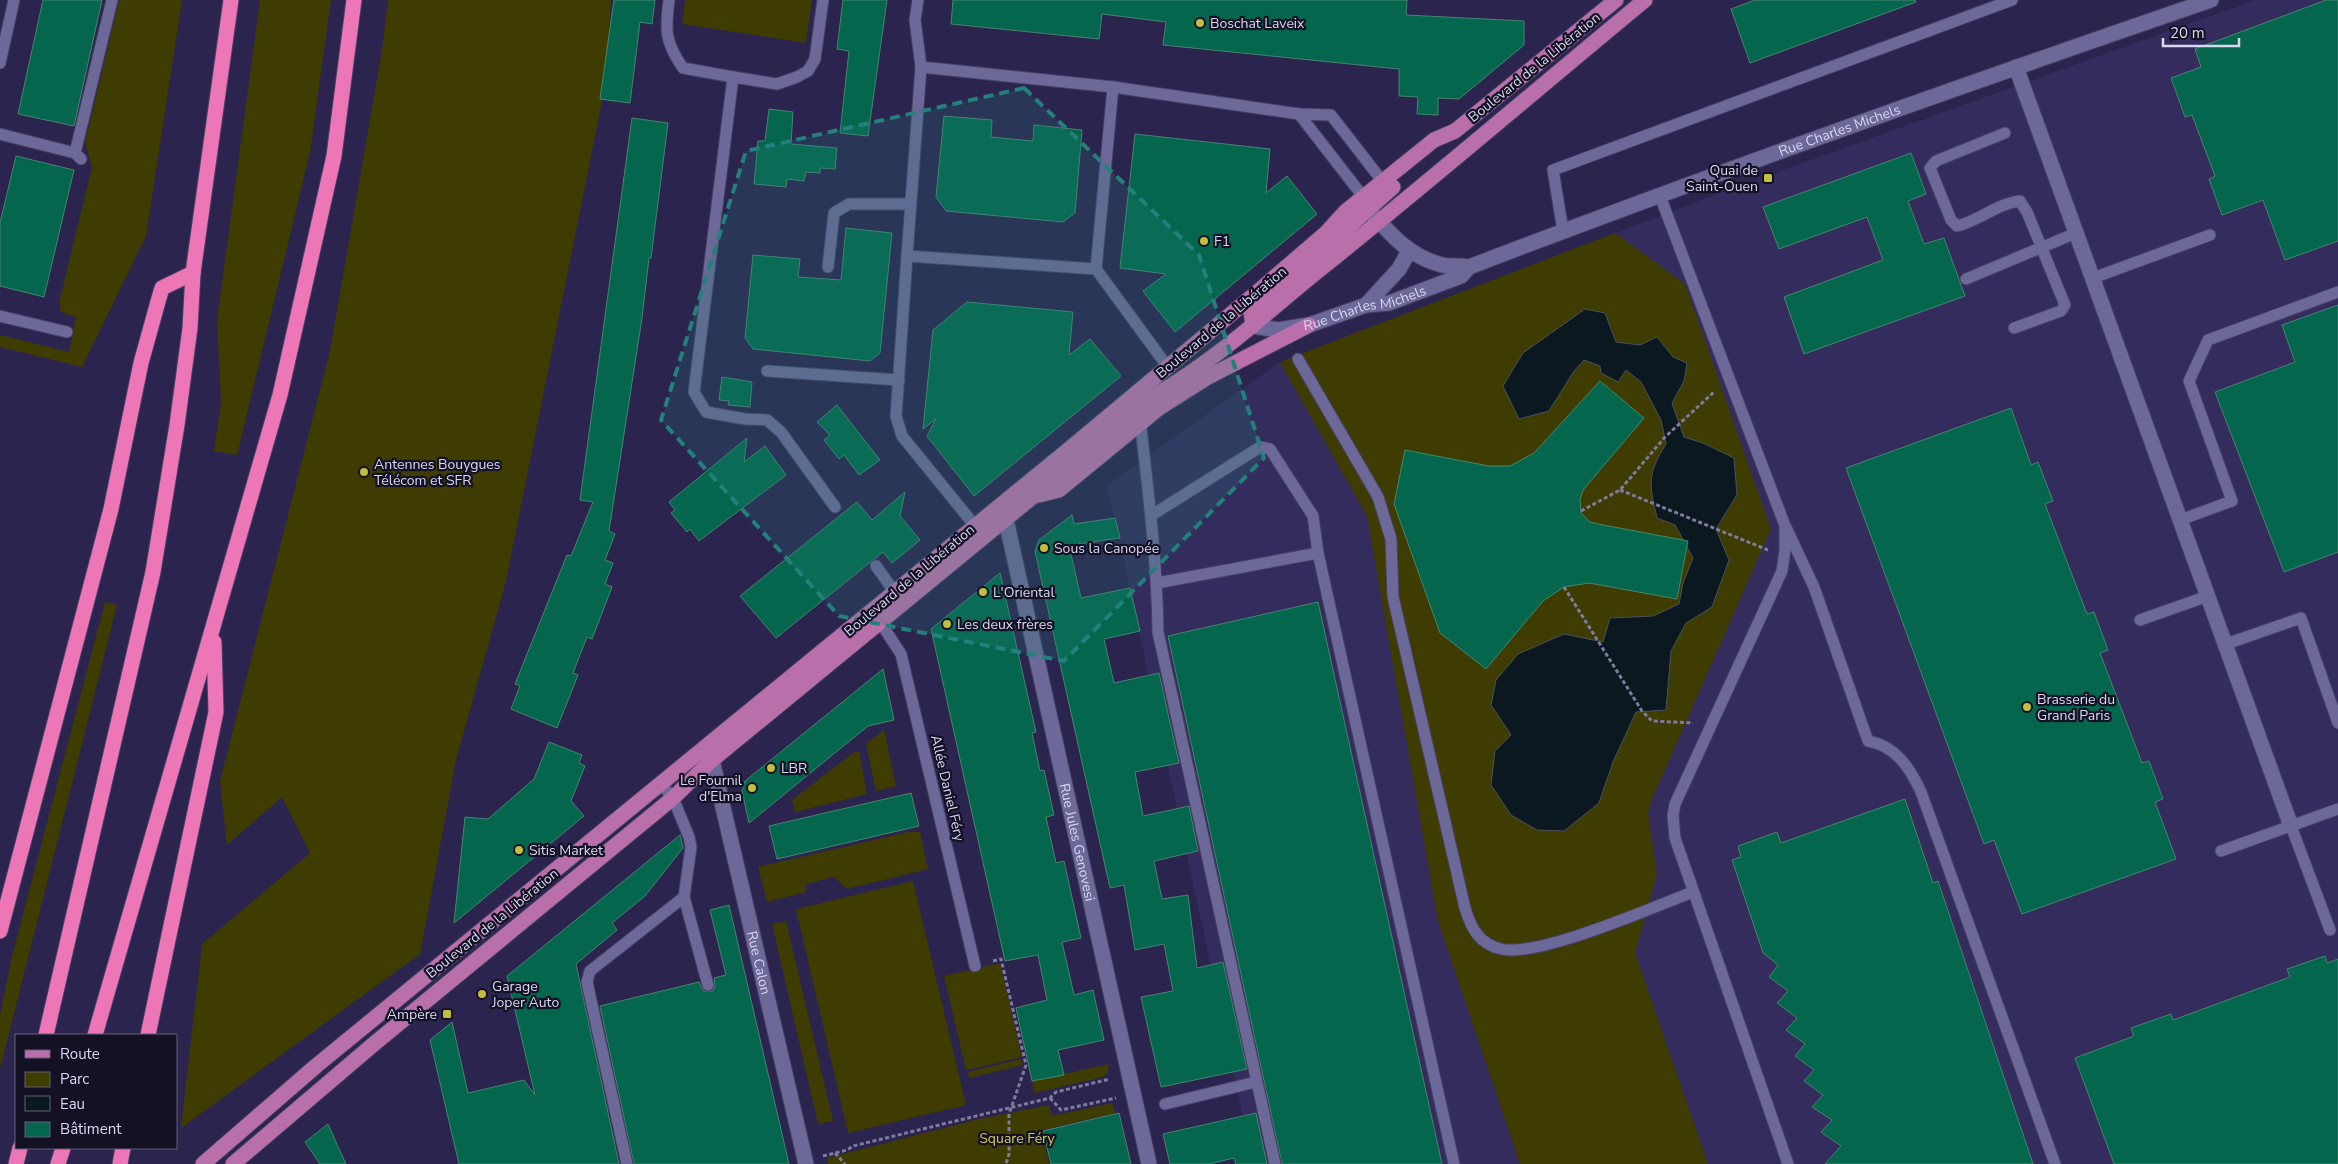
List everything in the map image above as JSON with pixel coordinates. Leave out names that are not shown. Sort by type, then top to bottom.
[{"type":"highway","points":[[46,1034],[153,572],[186,357],[193,273],[231,0]]},
{"type":"highway","points":[[95,1034],[280,394],[334,156],[354,0]]},
{"type":"highway","points":[[0,931],[111,509],[141,363],[159,298],[162,288],[193,273]]},
{"type":"highway","points":[[148,1034],[216,712],[213,628]]},
{"type":"highway","points":[[16,1164],[20,1149]]},
{"type":"highway","points":[[58,1164],[63,1149]]},
{"type":"highway","points":[[120,1164],[123,1149]]},
{"type":"main road","name":"Boulevard de la Libération","points":[[233,1164],[375,1042],[673,798],[712,760],[880,622],[899,598],[975,525],[1366,203],[1383,182],[1434,140],[1455,131],[1616,0]]},
{"type":"main road","name":"Boulevard de la Libération","points":[[203,1164],[316,1066],[661,784],[899,598],[985,537],[1033,497],[1140,416],[1158,393],[1185,378],[1253,326],[1645,0]]},
{"type":"main road","points":[[1253,326],[1251,311],[1292,278],[1366,203],[1455,131]]},
{"type":"main road","points":[[1140,416],[1208,377],[1309,325]]},
{"type":"main road","points":[[496,919],[508,934]]},
{"type":"street","name":"Rue Charles Michels","points":[[1366,203],[1390,235],[1409,251],[1443,266],[1469,267],[1563,231],[2016,67],[2211,0]]},
{"type":"street","points":[[2016,67],[2292,826]]},
{"type":"street","points":[[1366,305],[1399,269],[1409,251]]},
{"type":"street","name":"Rue Charles Michels","points":[[1253,326],[1278,330],[1309,325],[1366,305],[1389,303],[1426,290],[1460,276],[1469,267]]},
{"type":"street","name":"Rue Jules Genovesi","points":[[1006,520],[1149,1164]]},
{"type":"street","name":"Rue Calon","points":[[712,760],[806,1162]]},
{"type":"lane","points":[[0,63],[14,0]]},
{"type":"lane","points":[[0,134],[78,156],[112,0]]},
{"type":"lane","points":[[669,0],[666,36],[674,55],[683,68],[777,84],[797,78],[808,71],[815,59],[823,0]]},
{"type":"lane","points":[[918,0],[915,20],[921,66],[896,416],[902,436],[985,537]]},
{"type":"lane","points":[[1563,231],[1553,170],[2012,0]]},
{"type":"lane","points":[[921,66],[1113,87],[1299,114],[1331,115],[1383,182]]},
{"type":"lane","points":[[733,77],[694,392],[706,412],[744,419],[767,420],[781,432],[835,507]]},
{"type":"lane","points":[[1113,87],[1096,269],[1167,366]]},
{"type":"lane","points":[[1299,114],[1366,203]]},
{"type":"lane","points":[[2006,133],[1936,161],[1930,168],[1951,220],[1957,226],[1968,223],[2010,202],[2020,201],[2044,247],[2065,305],[2060,311],[2014,328]]},
{"type":"lane","points":[[1660,196],[1784,523],[1814,586],[1868,741],[1880,744],[1898,756],[1910,770],[1918,786],[2055,1164]]},
{"type":"lane","points":[[828,267],[834,213],[841,207],[850,204],[910,204]]},
{"type":"lane","points":[[1966,279],[2076,233]]},
{"type":"lane","points":[[2093,278],[2210,236]]},
{"type":"lane","points":[[907,256],[1096,269]]},
{"type":"lane","points":[[2180,520],[2232,501],[2189,381],[2208,340],[2338,292]]},
{"type":"lane","points":[[0,316],[66,332]]},
{"type":"lane","points":[[1298,359],[1372,484],[1383,511],[1392,547],[1392,598],[1465,908],[1474,932],[1485,943],[1500,949],[1530,950],[1602,926],[1693,892]]},
{"type":"lane","points":[[767,371],[899,380]]},
{"type":"lane","points":[[1140,416],[1152,515],[1157,582],[1158,632],[1275,1164]]},
{"type":"lane","points":[[1152,515],[1260,446],[1270,449],[1313,516],[1318,553],[1454,1164]]},
{"type":"lane","points":[[1784,523],[1782,571],[1675,804],[1673,815],[1675,838],[1788,1164]]},
{"type":"lane","points":[[1157,582],[1318,553]]},
{"type":"lane","points":[[876,566],[899,598]]},
{"type":"lane","points":[[2140,620],[2208,596]]},
{"type":"lane","points":[[2226,644],[2301,618],[2338,722]]},
{"type":"lane","name":"Allée Daniel Féry","points":[[880,622],[901,654],[975,966]]},
{"type":"lane","points":[[661,784],[673,798],[689,837],[691,847],[684,897],[708,985]]},
{"type":"lane","points":[[2221,851],[2338,809]]},
{"type":"lane","points":[[2292,826],[2330,930]]},
{"type":"lane","points":[[627,1164],[587,982],[588,977],[590,971],[684,897]]},
{"type":"lane","points":[[1165,1104],[1256,1082]]},
{"type":"path","points":[[1581,511],[1620,490],[1665,437],[1730,378]]},
{"type":"path","points":[[1620,490],[1784,557]]},
{"type":"path","points":[[1564,587],[1642,711],[1652,721],[1712,724]]},
{"type":"path","points":[[975,966],[1001,959],[1026,1065],[1011,1106],[1009,1154],[1006,1164]]},
{"type":"path","points":[[806,1162],[853,1146],[1050,1098],[1056,1092],[1129,1075]]},
{"type":"path","points":[[1050,1098],[1061,1110],[1133,1094]]},
{"type":"path","points":[[835,1153],[846,1164]]},
{"type":"highlighted area","points":[[1024,88],[1199,255],[1264,458],[1064,661],[839,616],[661,420],[746,151]]},
{"type":"shaded area","points":[[2255,0],[2338,0],[2338,1164],[1253,1164],[1115,518],[1106,486],[1280,362],[1730,189]]},
{"type":"green space","points":[[119,0],[182,0],[146,236],[82,367],[0,347],[0,335],[69,352],[76,317],[61,312],[59,303],[92,167],[85,143]]},
{"type":"green space","points":[[260,0],[331,0],[310,152],[237,455],[214,451],[221,403],[217,320]]},
{"type":"green space","points":[[388,0],[611,0],[606,81],[506,581],[456,760],[420,954],[181,1128],[202,944],[310,853],[282,797],[227,845],[220,781],[330,351],[382,50]]},
{"type":"green space","points":[[685,0],[812,0],[806,43],[682,24]]},
{"type":"green space","points":[[1615,233],[1685,284],[1771,529],[1652,799],[1648,813],[1657,874],[1635,953],[1708,1164],[1520,1164],[1438,921],[1367,516],[1280,362]]},
{"type":"green space","points":[[105,602],[117,605],[0,1069],[0,1015],[12,956]]},
{"type":"green space","points":[[884,730],[896,786],[876,791],[866,744]]},
{"type":"green space","points":[[859,751],[867,794],[795,812],[792,800],[853,753]]},
{"type":"green space","points":[[908,832],[920,832],[928,869],[847,889],[834,877],[806,884],[806,892],[767,902],[758,867]]},
{"type":"green space","points":[[913,881],[966,1105],[848,1133],[796,909]]},
{"type":"green space","points":[[786,921],[833,1121],[818,1124],[772,924]]},
{"type":"green space","points":[[1000,963],[1022,1057],[966,1070],[944,976]]},
{"type":"green space","points":[[1021,1059],[1023,1065],[969,1078],[968,1072]]},
{"type":"green space","points":[[1109,1064],[1108,1072],[1103,1077],[1034,1093],[1032,1081]]},
{"type":"green space","name":"Square Féry","points":[[1112,1103],[1115,1113],[1042,1130],[1049,1164],[828,1164],[827,1158],[979,1119],[1049,1105],[1052,1116]]},
{"type":"water","points":[[1585,309],[1605,313],[1616,342],[1640,345],[1657,337],[1673,357],[1687,363],[1684,381],[1672,403],[1684,437],[1703,443],[1734,458],[1737,495],[1716,529],[1729,560],[1712,607],[1686,623],[1671,651],[1666,710],[1636,712],[1613,762],[1599,803],[1564,831],[1537,830],[1511,815],[1491,785],[1495,751],[1511,735],[1491,705],[1496,680],[1518,654],[1564,634],[1603,642],[1610,618],[1653,616],[1679,604],[1683,583],[1693,558],[1675,525],[1657,518],[1652,496],[1651,479],[1655,463],[1666,444],[1661,420],[1641,382],[1626,370],[1618,382],[1601,373],[1600,366],[1584,360],[1574,371],[1549,411],[1519,419],[1503,386],[1523,353]]},
{"type":"building","points":[[43,0],[102,0],[74,126],[18,114]]},
{"type":"building","points":[[614,0],[655,0],[652,24],[640,22],[630,103],[600,99]]},
{"type":"building","points":[[843,0],[887,0],[868,136],[840,133],[849,51],[837,49]]},
{"type":"building","points":[[953,0],[1407,0],[1406,15],[1524,21],[1524,45],[1459,99],[1438,98],[1438,115],[1417,114],[1418,97],[1399,96],[1399,69],[1163,45],[1166,22],[1102,14],[1099,39],[951,24]]},
{"type":"building","points":[[1755,0],[1915,0],[1916,2],[1750,63],[1731,9]]},
{"type":"building","points":[[2326,0],[2338,0],[2338,241],[2285,260],[2263,200],[2222,215],[2209,179],[2215,176],[2192,115],[2185,117],[2171,78],[2201,67],[2195,49]]},
{"type":"building","points":[[769,109],[793,112],[791,144],[837,148],[835,169],[820,168],[820,173],[806,172],[804,181],[787,179],[786,187],[754,184],[758,141],[765,141]]},
{"type":"building","points":[[944,116],[992,120],[991,137],[1033,141],[1034,125],[1082,130],[1075,213],[1063,222],[946,211],[936,197]]},
{"type":"building","points":[[632,118],[668,123],[651,258],[649,258],[642,318],[609,531],[615,534],[605,560],[613,563],[605,584],[612,587],[592,639],[587,637],[573,673],[578,675],[557,728],[511,709],[520,686],[515,684],[567,555],[571,556],[593,502],[580,500]]},
{"type":"building","name":"F1","points":[[1135,134],[1270,149],[1266,193],[1287,176],[1317,214],[1175,332],[1143,291],[1166,274],[1120,268]]},
{"type":"building","points":[[1911,153],[1926,194],[1908,201],[1924,244],[1944,238],[1965,296],[1804,354],[1784,297],[1883,260],[1867,217],[1779,249],[1763,207]]},
{"type":"building","points":[[16,156],[74,170],[44,297],[0,286],[0,223]]},
{"type":"building","points":[[846,228],[892,233],[880,353],[870,361],[753,349],[745,338],[753,255],[800,259],[798,277],[841,280]]},
{"type":"building","points":[[967,302],[1073,312],[1069,355],[1090,339],[1121,376],[974,496],[927,436],[936,419],[923,429],[933,330]]},
{"type":"building","points":[[2338,305],[2338,552],[2284,572],[2215,392],[2295,362],[2282,325]]},
{"type":"building","points":[[722,377],[752,382],[750,407],[728,405],[729,401],[719,400]]},
{"type":"building","points":[[1600,381],[1644,418],[1583,490],[1580,500],[1581,513],[1590,522],[1688,541],[1677,599],[1589,583],[1564,587],[1543,601],[1486,669],[1440,633],[1394,504],[1405,450],[1489,466],[1510,466],[1534,453]]},
{"type":"building","points":[[837,405],[880,460],[859,475],[844,455],[839,459],[824,440],[830,435],[817,422]]},
{"type":"building","name":"Brasserie du Grand Paris","points":[[2011,408],[2031,465],[2038,462],[2053,501],[2045,504],[2087,614],[2094,612],[2108,650],[2100,653],[2142,763],[2149,761],[2163,799],[2155,802],[2176,859],[2022,914],[1994,840],[1984,844],[1846,468]]},
{"type":"building","points":[[747,438],[744,462],[765,446],[786,475],[699,541],[690,529],[687,532],[671,513],[675,510],[669,502]]},
{"type":"building","points":[[905,492],[900,516],[920,540],[892,563],[883,552],[776,638],[740,596],[857,502],[872,520]]},
{"type":"building","points":[[1072,515],[1074,524],[1115,518],[1120,538],[1078,544],[1079,548],[1070,550],[1081,598],[1130,588],[1140,631],[1104,639],[1114,683],[1159,673],[1179,763],[1135,772],[1143,816],[1189,806],[1198,851],[1154,861],[1162,899],[1188,895],[1197,968],[1223,962],[1247,1069],[1161,1087],[1141,997],[1173,991],[1164,944],[1135,950],[1124,885],[1110,888],[1035,551],[1039,540]]},
{"type":"building","points":[[1000,573],[1036,732],[1032,733],[1040,771],[1044,770],[1054,815],[1046,817],[1056,863],[1064,861],[1081,938],[1062,942],[1074,995],[1093,990],[1104,1040],[1058,1050],[1064,1075],[1032,1081],[1016,1008],[1047,1000],[1038,955],[1005,961],[931,629]]},
{"type":"building","points":[[1318,602],[1442,1164],[1282,1164],[1168,636]]},
{"type":"building","points":[[883,669],[894,720],[868,726],[749,823],[742,791],[745,781]]},
{"type":"building","points":[[549,742],[582,755],[579,763],[585,766],[571,801],[584,816],[454,923],[465,817],[488,819],[534,779]]},
{"type":"building","points":[[911,793],[919,826],[777,859],[769,826]]},
{"type":"building","points":[[1905,799],[1933,883],[1938,881],[2033,1164],[1825,1164],[1841,1146],[1821,1132],[1832,1120],[1812,1107],[1823,1095],[1804,1081],[1814,1070],[1795,1056],[1805,1044],[1786,1030],[1797,1018],[1777,1003],[1788,991],[1769,977],[1778,965],[1763,953],[1732,860],[1741,857],[1738,846],[1777,832],[1781,843]]},
{"type":"building","points":[[680,835],[683,848],[645,896],[612,923],[617,930],[576,964],[619,1164],[459,1164],[430,1040],[452,1022],[468,1093],[524,1080],[535,1095],[507,976]]},
{"type":"building","points":[[729,905],[789,1164],[634,1164],[600,1006],[699,982],[703,991],[713,991],[715,986],[714,978],[726,975],[710,910]]},
{"type":"building","points":[[2325,956],[2327,963],[2338,959],[2338,1164],[2114,1164],[2075,1058],[2134,1036],[2131,1028],[2171,1014],[2173,1020],[2290,977],[2287,969]]},
{"type":"building","points":[[1119,1113],[1131,1164],[1051,1164],[1043,1131]]},
{"type":"building","points":[[1256,1113],[1267,1164],[1236,1164],[1234,1158],[1209,1164],[1170,1164],[1163,1134]]},
{"type":"building","points":[[328,1124],[346,1164],[320,1164],[305,1142]]},
{"type":"place","name":"Boschat Laveix","points":[[1200,23]]},
{"type":"place","name":"Quai de Saint-Ouen","points":[[1768,178]]},
{"type":"place","name":"F1","points":[[1204,241]]},
{"type":"place","name":"Antennes Bouygues Télécom et SFR","points":[[364,472]]},
{"type":"place","name":"Sous la Canopée","points":[[1044,548]]},
{"type":"place","name":"L'Oriental","points":[[983,592]]},
{"type":"place","name":"Les deux frères","points":[[947,624]]},
{"type":"place","name":"Brasserie du Grand Paris","points":[[2027,707]]},
{"type":"place","name":"LBR","points":[[771,768]]},
{"type":"place","name":"Le Fournil d'Elma","points":[[752,788]]},
{"type":"place","name":"Sitis Market","points":[[519,850]]},
{"type":"place","name":"Garage Joper Auto","points":[[482,994]]},
{"type":"place","name":"Ampère","points":[[447,1014]]}]
